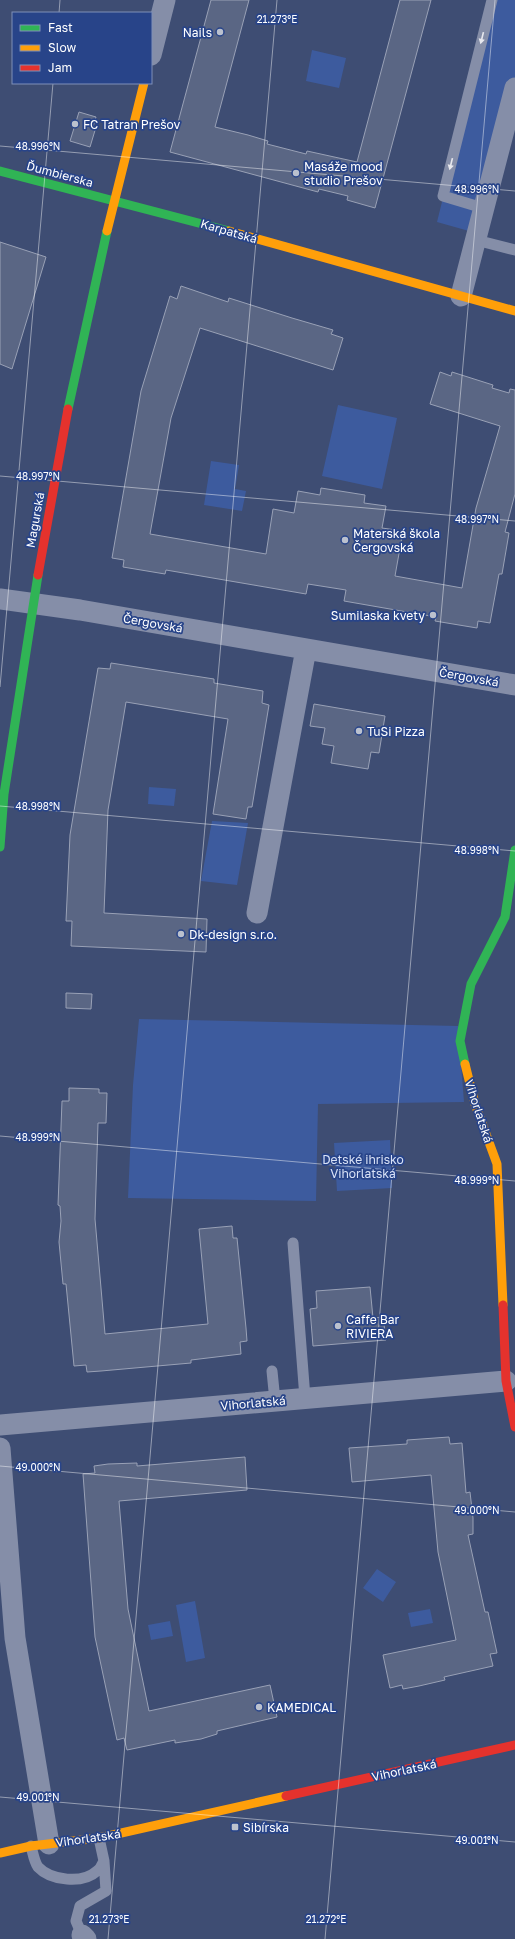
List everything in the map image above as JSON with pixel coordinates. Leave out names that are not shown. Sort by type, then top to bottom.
[{"type":"street","points":[[152,50],[165,0]]},
{"type":"street","points":[[114,201],[144,84]]},
{"type":"street","points":[[461,296],[483,208],[508,140],[515,88]]},
{"type":"street","name":"Ďumbierska","points":[[0,171],[114,201]]},
{"type":"street","name":"Karpatská","points":[[114,201],[515,311]]},
{"type":"street","name":"Magurská","points":[[0,848],[4,794],[33,604],[69,400],[114,201]]},
{"type":"street","name":"Čergovská","points":[[0,599],[80,610],[515,685]]},
{"type":"street","points":[[257,913],[306,649]]},
{"type":"street","name":"Vihorlatská","points":[[515,850],[505,917],[471,984],[460,1041],[475,1104],[497,1164],[506,1381],[515,1427]]},
{"type":"street","name":"Vihorlatská","points":[[0,1424],[506,1381]]},
{"type":"street","name":"Vihorlatská","points":[[0,1448],[15,1638],[40,1845],[99,1838],[515,1745]]},
{"type":"street","points":[[0,1853],[40,1845]]},
{"type":"lane","points":[[483,208],[443,196],[488,1]]},
{"type":"lane","points":[[476,240],[515,250]]},
{"type":"lane","points":[[293,1243],[305,1398]]},
{"type":"lane","points":[[272,1371],[275,1401]]},
{"type":"lane","points":[[84,1937],[76,1921],[80,1906],[106,1892],[104,1861],[99,1838]]},
{"type":"lane","points":[[40,1845],[38,1867],[52,1876],[80,1879],[87,1877],[99,1871],[104,1861]]},
{"type":"green space","points":[[492,0],[515,0],[515,114],[483,235],[437,222]]},
{"type":"green space","points":[[312,50],[346,58],[339,88],[306,81]]},
{"type":"green space","points":[[338,405],[397,418],[382,489],[322,476]]},
{"type":"green space","points":[[211,461],[239,465],[235,489],[246,491],[242,511],[204,505]]},
{"type":"green space","points":[[149,787],[176,789],[174,806],[148,804]]},
{"type":"green space","points":[[212,821],[248,823],[237,885],[201,881]]},
{"type":"green space","points":[[139,1019],[458,1026],[464,1102],[318,1104],[316,1201],[128,1198],[133,1085]]},
{"type":"green space","name":"Detské ihrisko Vihorlatská","points":[[390,1140],[392,1188],[337,1191],[334,1143]]},
{"type":"green space","points":[[377,1569],[396,1582],[383,1602],[363,1588]]},
{"type":"green space","points":[[195,1601],[205,1658],[186,1662],[176,1605]]},
{"type":"green space","points":[[430,1609],[433,1623],[411,1627],[408,1613]]},
{"type":"green space","points":[[170,1621],[173,1636],[151,1640],[148,1625]]},
{"type":"building","points":[[211,0],[249,0],[215,127],[248,135],[268,141],[267,144],[306,154],[307,151],[357,162],[400,0],[431,0],[375,208],[347,200],[348,196],[319,189],[318,192],[170,152]]},
{"type":"building","points":[[79,112],[96,117],[93,127],[96,127],[90,147],[70,141]]},
{"type":"building","points":[[0,242],[46,257],[12,369],[0,364]]},
{"type":"building","points":[[181,286],[228,302],[229,298],[333,330],[331,334],[343,338],[333,370],[200,328],[171,418],[150,534],[266,554],[273,509],[294,513],[298,491],[320,495],[321,488],[365,495],[364,503],[386,506],[382,528],[403,531],[395,576],[462,588],[476,508],[500,426],[430,404],[440,372],[451,376],[452,372],[493,385],[492,388],[509,393],[510,389],[515,390],[515,494],[505,532],[509,533],[502,574],[499,574],[490,623],[478,621],[477,628],[435,621],[436,617],[344,601],[346,590],[308,584],[306,594],[166,570],[165,574],[123,567],[124,560],[112,558],[141,391],[170,296],[177,299]]},
{"type":"building","points":[[111,663],[214,679],[214,683],[263,691],[262,703],[269,705],[252,807],[248,807],[246,819],[213,814],[228,719],[126,702],[108,810],[104,913],[207,919],[206,952],[71,946],[72,921],[66,921],[70,835],[98,668],[110,669]]},
{"type":"building","name":"TuSi Pizza","points":[[314,704],[385,716],[379,753],[371,752],[368,769],[331,763],[334,746],[322,744],[325,728],[310,726]]},
{"type":"building","points":[[66,993],[92,994],[91,1009],[66,1008]]},
{"type":"building","points":[[69,1088],[99,1089],[99,1093],[107,1093],[106,1123],[98,1123],[95,1219],[105,1334],[208,1324],[199,1229],[232,1226],[233,1238],[237,1238],[247,1341],[240,1342],[241,1354],[191,1360],[191,1363],[101,1371],[87,1372],[86,1365],[74,1366],[66,1284],[63,1284],[59,1242],[61,1221],[60,1206],[58,1205],[62,1101],[69,1101]]},
{"type":"building","points":[[370,1287],[373,1318],[383,1317],[386,1340],[313,1346],[310,1309],[317,1308],[316,1291]]},
{"type":"building","points":[[449,1437],[450,1444],[462,1443],[466,1493],[470,1492],[473,1518],[473,1534],[468,1535],[485,1612],[488,1612],[497,1653],[490,1654],[493,1666],[444,1677],[445,1680],[419,1686],[403,1689],[402,1685],[390,1688],[383,1655],[456,1640],[438,1552],[431,1475],[352,1482],[349,1448],[407,1444],[407,1440]]},
{"type":"building","points":[[245,1457],[247,1490],[119,1501],[128,1609],[149,1711],[270,1685],[277,1717],[217,1731],[217,1734],[201,1739],[175,1743],[175,1740],[127,1750],[124,1738],[117,1740],[95,1637],[83,1474],[95,1473],[94,1466],[108,1464],[137,1463],[137,1466]]},
{"type":"traffic: fast","points":[[0,171],[229,231]]},
{"type":"traffic: fast","points":[[68,409],[107,231]]},
{"type":"traffic: fast","points":[[0,847],[4,794],[38,575]]},
{"type":"traffic: fast","points":[[465,1064],[460,1041],[471,984],[505,917],[515,850]]},
{"type":"traffic: slow","points":[[107,231],[144,84]]},
{"type":"traffic: slow","points":[[229,231],[515,311]]},
{"type":"traffic: slow","points":[[465,1064],[475,1104],[497,1164],[503,1305]]},
{"type":"traffic: slow","points":[[0,1853],[31,1846],[99,1838],[286,1796]]},
{"type":"traffic: jam","points":[[38,575],[68,409]]},
{"type":"traffic: jam","points":[[503,1305],[506,1381],[515,1427]]},
{"type":"traffic: jam","points":[[286,1796],[515,1745]]},
{"type":"place","name":"Nails","points":[[220,32]]},
{"type":"place","name":"FC Tatran Prešov","points":[[75,124]]},
{"type":"place","name":"Masáže mood studio Prešov","points":[[296,173]]},
{"type":"place","name":"Materská škola Čergovská","points":[[345,540]]},
{"type":"place","name":"Sumilaska kvety","points":[[433,615]]},
{"type":"place","name":"TuSi Pizza","points":[[359,731]]},
{"type":"place","name":"Dk-design s.r.o.","points":[[181,934]]},
{"type":"place","name":"Caffe Bar RIVIERA","points":[[338,1326]]},
{"type":"place","name":"KAMEDICAL","points":[[259,1707]]},
{"type":"place","name":"Sibírska","points":[[235,1827]]}]
